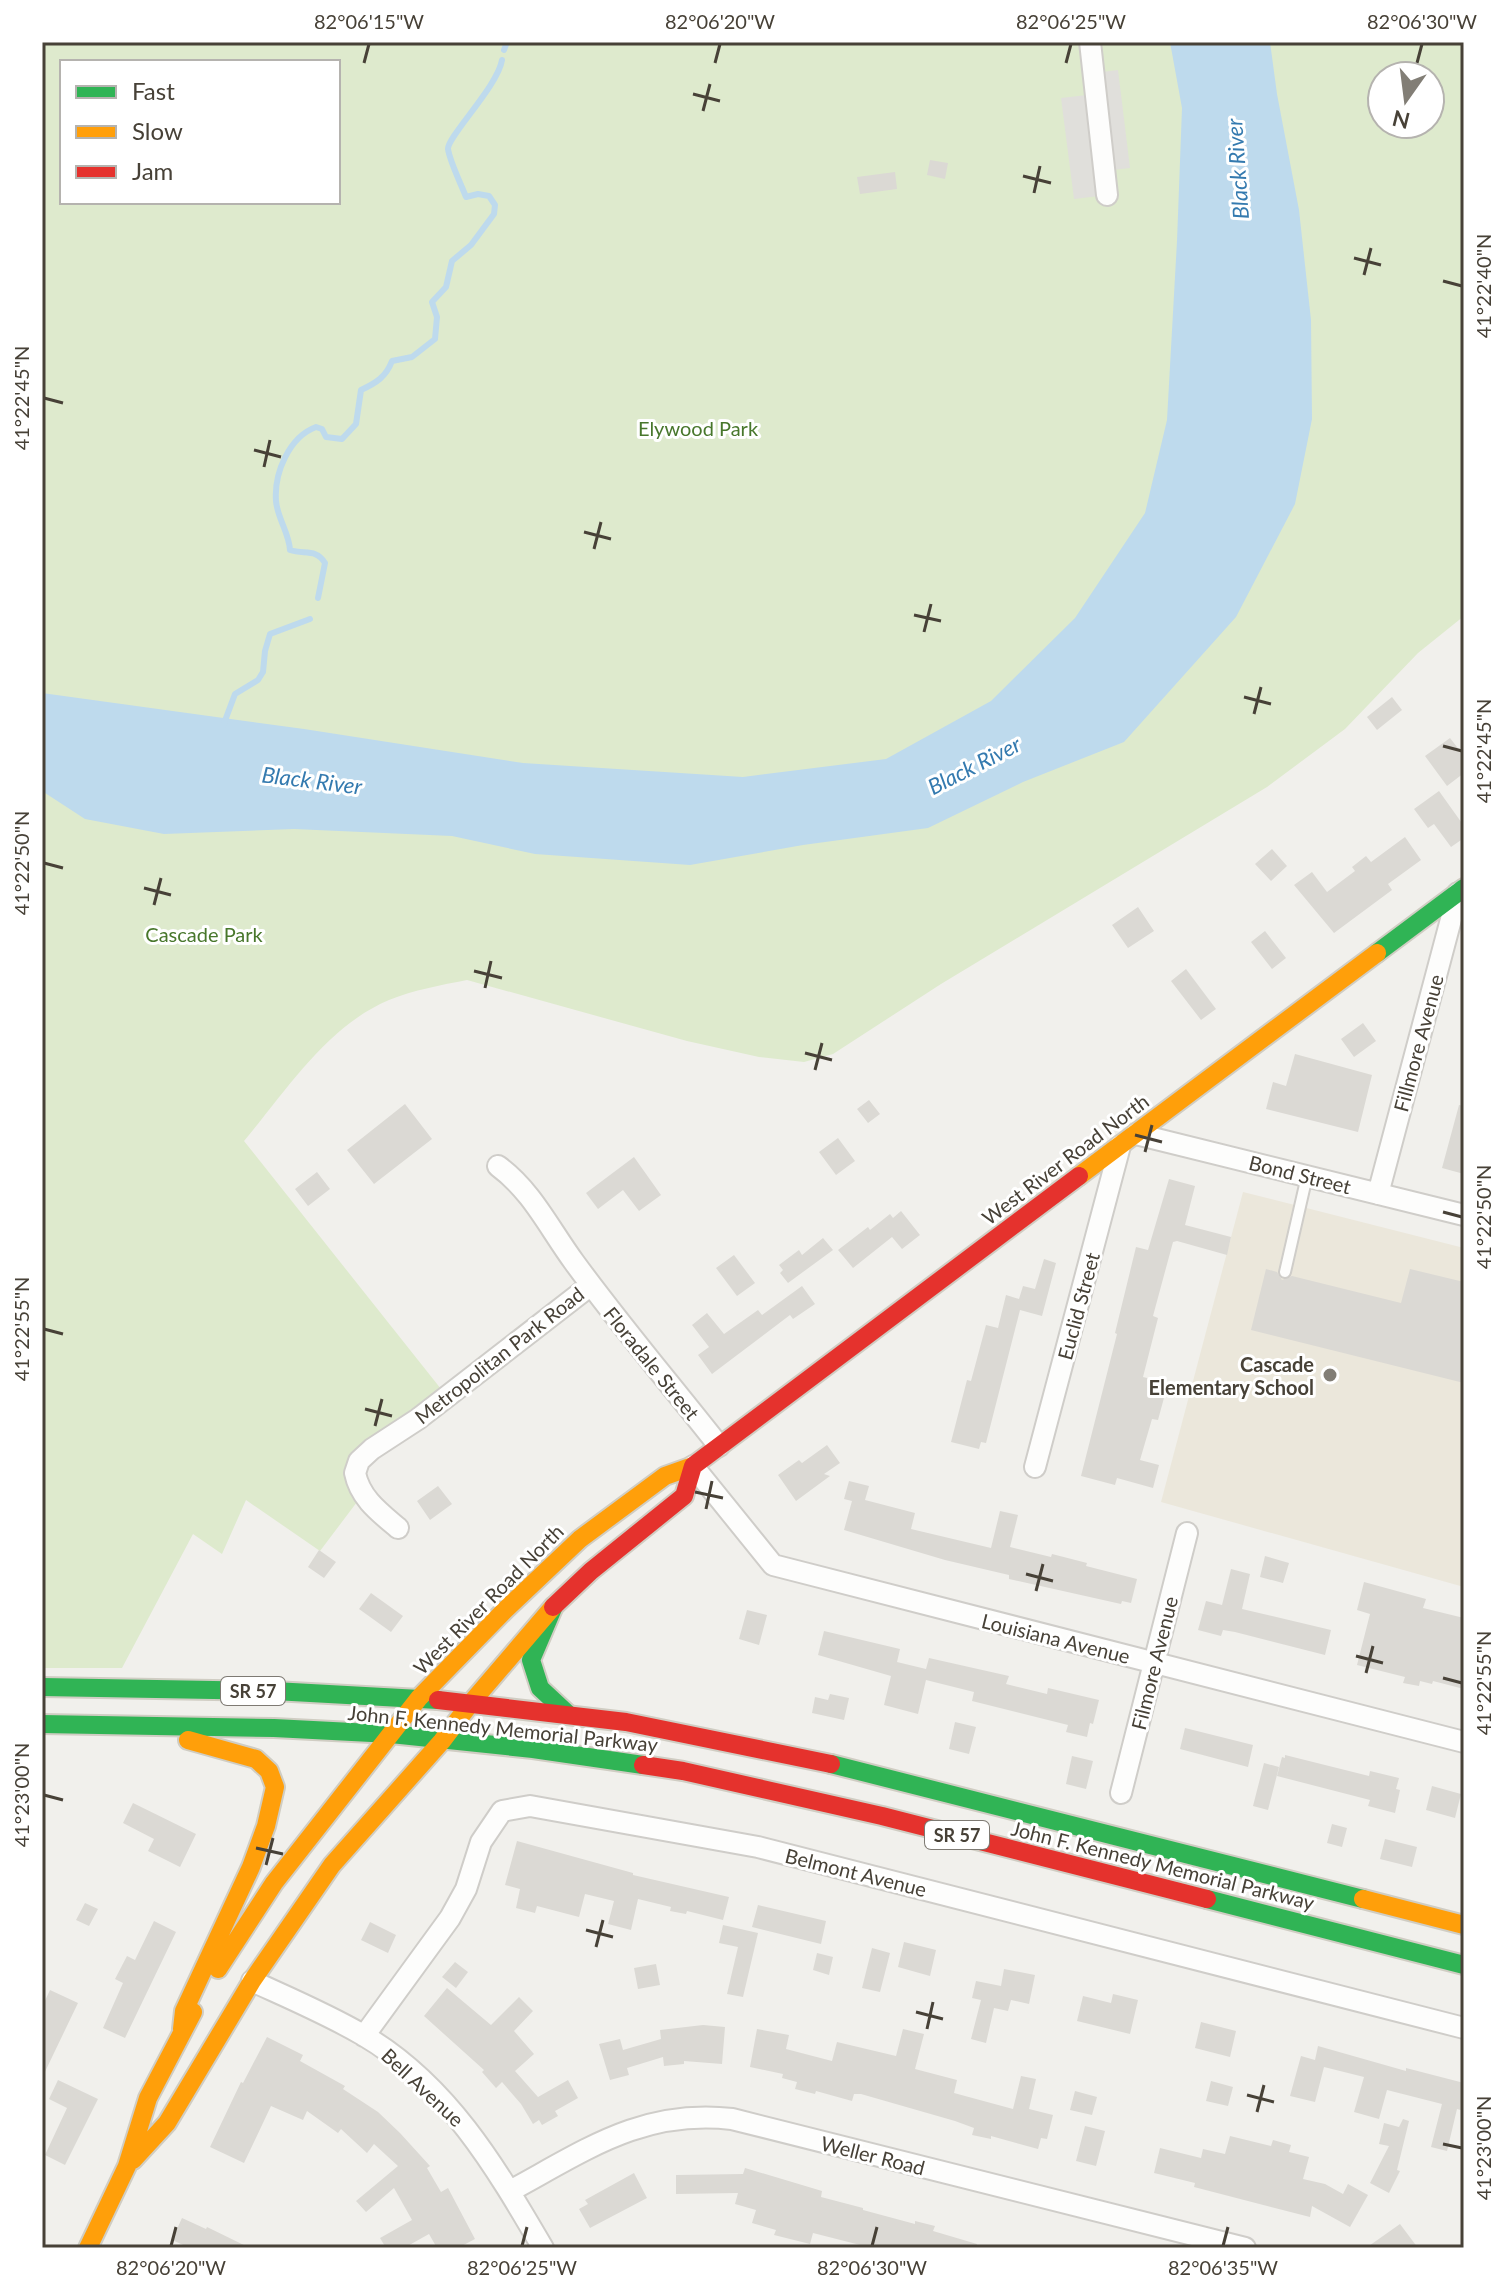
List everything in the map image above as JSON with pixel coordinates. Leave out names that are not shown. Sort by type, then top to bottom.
[{"type":"main road","name":"West River Road North","points":[[88,2248],[127,2166],[148,2098],[182,2029],[219,1967],[274,1883],[419,1698],[505,1610],[580,1539],[665,1476],[693,1466],[1461,890]]},
{"type":"main road","name":"West River Road North","points":[[127,2166],[167,2123],[252,1981],[332,1865],[442,1741],[554,1606],[591,1571],[684,1496],[693,1466]]},
{"type":"main road","points":[[554,1606],[531,1660],[540,1688],[569,1715]]},
{"type":"main road","name":"John F. Kennedy Memorial Parkway","points":[[42,1687],[274,1691],[419,1698],[569,1715],[689,1733],[822,1762],[1464,1925]]},
{"type":"main road","name":"John F. Kennedy Memorial Parkway","points":[[42,1724],[274,1728],[391,1734],[611,1759],[746,1784],[897,1819],[1464,1965]]},
{"type":"main road","points":[[136,1726],[256,1759],[269,1771],[275,1787],[266,1826],[251,1867],[184,2011],[182,2029]]},
{"type":"street","points":[[1090,42],[1107,195]]},
{"type":"street","name":"Fillmore Avenue","points":[[1378,1194],[1461,890]]},
{"type":"street","name":"Bond Street","points":[[1128,1140],[1307,1176],[1464,1215]]},
{"type":"street","name":"Euclid Street","points":[[1035,1467],[1128,1140]]},
{"type":"street","name":"Floradale Street","points":[[498,1166],[535,1203],[591,1285],[719,1446]]},
{"type":"street","name":"Metropolitan Park Road","points":[[398,1528],[373,1507],[361,1491],[355,1473],[359,1461],[591,1285]]},
{"type":"street","name":"Louisiana Avenue","points":[[693,1466],[773,1565],[1464,1742]]},
{"type":"street","name":"Filmore Avenue","points":[[1121,1793],[1187,1533]]},
{"type":"street","name":"Belmont Avenue","points":[[364,2036],[450,1918],[466,1889],[481,1842],[502,1811],[530,1806],[758,1847],[1464,2028]]},
{"type":"street","name":"Bell Avenue","points":[[252,1981],[325,2014],[364,2036],[412,2070],[439,2095],[486,2152],[543,2248]]},
{"type":"street","name":"Weller Road","points":[[510,2191],[626,2130],[661,2121],[715,2117],[1245,2248]]},
{"type":"lane","points":[[1285,1272],[1307,1176]]},
{"type":"shaded area","points":[[1118,70],[1130,168],[1104,171],[1107,195],[1074,199],[1061,98],[1096,94],[1094,73]]},
{"type":"shaded area","name":"Cascade Elementary School","points":[[1243,1192],[1464,1248],[1464,1587],[1161,1502]]},
{"type":"green space","points":[[42,42],[1464,42],[1464,616],[1418,653],[1345,729],[1267,787],[941,984],[833,1054],[804,1062],[759,1057],[687,1041],[467,980],[389,1000],[346,1026],[292,1081],[244,1141],[441,1389],[363,1443],[353,1454],[357,1502],[320,1551],[246,1500],[222,1554],[193,1534],[122,1668],[42,1668]]},
{"type":"water","name":"Black River","points":[[1170,42],[1270,42],[1299,210],[1311,320],[1312,419],[1295,504],[1236,617],[1124,742],[1023,782],[928,828],[803,845],[690,865],[535,854],[452,836],[294,829],[164,834],[85,819],[42,791],[42,693],[523,763],[743,777],[886,759],[991,701],[1075,618],[1145,513],[1167,420],[1177,241],[1182,108]]},
{"type":"building","points":[[930,160],[948,163],[945,179],[927,175]]},
{"type":"building","points":[[895,172],[897,189],[860,194],[857,177]]},
{"type":"building","points":[[1392,697],[1402,710],[1377,730],[1367,717]]},
{"type":"building","points":[[1450,738],[1464,756],[1464,773],[1447,786],[1425,756]]},
{"type":"building","points":[[1439,791],[1464,826],[1464,838],[1451,847],[1434,824],[1428,828],[1414,809]]},
{"type":"building","points":[[1405,837],[1421,860],[1388,884],[1392,890],[1334,933],[1294,885],[1312,872],[1327,892],[1355,871],[1352,867],[1366,856],[1371,862]]},
{"type":"building","points":[[1272,849],[1287,866],[1271,881],[1255,864]]},
{"type":"building","points":[[1138,907],[1154,931],[1128,948],[1112,925]]},
{"type":"building","points":[[1265,931],[1286,958],[1272,969],[1251,942]]},
{"type":"building","points":[[1186,969],[1216,1009],[1201,1020],[1171,981]]},
{"type":"building","points":[[1363,1023],[1376,1041],[1354,1057],[1341,1039]]},
{"type":"building","points":[[1295,1054],[1372,1075],[1358,1132],[1266,1109],[1273,1082],[1286,1086]]},
{"type":"building","points":[[869,1100],[880,1114],[868,1123],[857,1109]]},
{"type":"building","points":[[405,1104],[432,1139],[374,1184],[347,1150]]},
{"type":"building","points":[[1459,1105],[1464,1106],[1464,1174],[1442,1168]]},
{"type":"building","points":[[838,1138],[855,1161],[836,1175],[819,1152]]},
{"type":"building","points":[[634,1157],[661,1195],[639,1211],[623,1190],[598,1209],[586,1193]]},
{"type":"building","points":[[317,1172],[330,1189],[308,1206],[295,1189]]},
{"type":"building","points":[[1169,1179],[1195,1186],[1185,1225],[1231,1237],[1227,1255],[1173,1242],[1153,1316],[1158,1318],[1143,1377],[1168,1383],[1158,1420],[1152,1419],[1140,1460],[1159,1465],[1153,1488],[1117,1478],[1115,1485],[1081,1476],[1136,1247],[1148,1250]]},
{"type":"building","points":[[901,1211],[920,1235],[902,1249],[892,1237],[853,1268],[838,1250],[868,1227],[870,1230],[890,1214],[893,1218]]},
{"type":"building","points":[[823,1238],[833,1250],[788,1283],[780,1273],[783,1270],[779,1265],[799,1250],[802,1255]]},
{"type":"building","points":[[734,1255],[755,1283],[737,1296],[716,1268]]},
{"type":"building","points":[[1044,1259],[1056,1263],[1042,1316],[1020,1310],[986,1443],[981,1442],[979,1449],[951,1442],[967,1380],[971,1381],[986,1325],[998,1328],[1006,1295],[1019,1299],[1023,1286],[1035,1289]]},
{"type":"building","points":[[1266,1269],[1277,1272],[1282,1280],[1292,1276],[1401,1303],[1410,1269],[1464,1282],[1464,1383],[1251,1330]]},
{"type":"building","points":[[802,1286],[815,1304],[793,1319],[790,1315],[712,1374],[698,1355],[709,1347],[692,1325],[707,1313],[724,1334],[758,1310],[762,1315]]},
{"type":"building","points":[[827,1445],[840,1463],[824,1474],[830,1476],[796,1501],[778,1475]]},
{"type":"building","points":[[849,1481],[869,1486],[865,1500],[915,1513],[911,1529],[991,1548],[1000,1511],[1018,1515],[1010,1547],[1051,1557],[1052,1554],[1137,1579],[1131,1603],[1122,1601],[1121,1604],[1009,1579],[1009,1575],[844,1530],[852,1501],[844,1499]]},
{"type":"building","points":[[438,1486],[452,1504],[430,1520],[417,1501]]},
{"type":"building","points":[[319,1550],[336,1562],[324,1578],[308,1567]]},
{"type":"building","points":[[1265,1556],[1289,1563],[1283,1583],[1260,1577]]},
{"type":"building","points":[[1231,1569],[1250,1574],[1242,1609],[1331,1630],[1325,1655],[1235,1632],[1223,1630],[1221,1636],[1198,1630],[1206,1601],[1222,1605]]},
{"type":"building","points":[[1364,1582],[1426,1599],[1423,1608],[1464,1618],[1464,1689],[1433,1681],[1432,1684],[1420,1681],[1419,1686],[1403,1683],[1405,1677],[1357,1665],[1370,1614],[1357,1610]]},
{"type":"building","points":[[371,1593],[403,1616],[391,1632],[359,1609]]},
{"type":"building","points":[[747,1610],[767,1615],[759,1645],[739,1639]]},
{"type":"building","points":[[824,1631],[900,1649],[897,1662],[926,1669],[929,1658],[1009,1676],[1006,1684],[1047,1694],[1048,1688],[1099,1700],[1093,1724],[1090,1723],[1087,1737],[1066,1732],[1068,1725],[972,1701],[974,1692],[926,1680],[918,1714],[884,1705],[891,1676],[818,1655]]},
{"type":"building","points":[[830,1694],[849,1698],[844,1720],[812,1713],[815,1697],[828,1700]]},
{"type":"building","points":[[955,1722],[976,1727],[969,1754],[949,1749]]},
{"type":"building","points":[[1185,1728],[1253,1745],[1248,1767],[1180,1749]]},
{"type":"building","points":[[1285,1755],[1369,1776],[1370,1771],[1399,1778],[1395,1813],[1368,1806],[1370,1800],[1277,1776]]},
{"type":"building","points":[[1072,1756],[1093,1761],[1086,1789],[1066,1784]]},
{"type":"building","points":[[1264,1763],[1279,1767],[1268,1810],[1253,1806]]},
{"type":"building","points":[[1432,1786],[1461,1794],[1455,1818],[1426,1810]]},
{"type":"building","points":[[133,1803],[196,1834],[180,1867],[148,1851],[154,1839],[123,1823]]},
{"type":"building","points":[[1332,1824],[1347,1828],[1342,1847],[1327,1843]]},
{"type":"building","points":[[1385,1839],[1417,1847],[1412,1867],[1380,1859]]},
{"type":"building","points":[[517,1841],[633,1875],[729,1897],[723,1920],[687,1911],[686,1914],[670,1911],[671,1907],[638,1899],[631,1930],[608,1924],[614,1901],[585,1894],[579,1917],[537,1906],[535,1913],[516,1908],[520,1889],[505,1885]]},
{"type":"building","points":[[85,1903],[98,1909],[89,1926],[76,1920]]},
{"type":"building","points":[[758,1905],[826,1921],[821,1944],[752,1927]]},
{"type":"building","points":[[154,1921],[176,1932],[125,2038],[103,2028],[123,1983],[115,1979],[127,1956],[135,1960]]},
{"type":"building","points":[[370,1922],[396,1935],[388,1953],[361,1940]]},
{"type":"building","points":[[723,1925],[758,1933],[743,1997],[727,1994],[738,1947],[719,1943]]},
{"type":"building","points":[[904,1942],[936,1950],[930,1976],[898,1967]]},
{"type":"building","points":[[872,1948],[890,1953],[880,1992],[862,1988]]},
{"type":"building","points":[[817,1953],[833,1957],[829,1975],[813,1970]]},
{"type":"building","points":[[455,1962],[468,1972],[456,1988],[442,1977]]},
{"type":"building","points":[[656,1964],[660,1985],[638,1989],[634,1968]]},
{"type":"building","points":[[1004,1969],[1035,1975],[1029,2004],[1011,2000],[1008,2011],[994,2008],[986,2043],[971,2039],[981,2000],[972,1998],[976,1981],[1001,1986]]},
{"type":"building","points":[[447,1988],[491,2025],[519,1997],[533,2011],[514,2031],[534,2054],[515,2071],[538,2097],[568,2080],[578,2098],[555,2111],[558,2116],[542,2125],[539,2120],[533,2124],[502,2082],[496,2088],[482,2072],[484,2070],[424,2016]]},
{"type":"building","points":[[50,1990],[78,2003],[42,2078],[42,2007]]},
{"type":"building","points":[[1113,1994],[1138,2000],[1130,2034],[1077,2021],[1083,1996],[1111,2003]]},
{"type":"building","points":[[1201,2022],[1236,2031],[1230,2057],[1195,2048]]},
{"type":"building","points":[[703,2025],[725,2027],[722,2064],[684,2061],[684,2064],[664,2066],[663,2057],[627,2068],[629,2075],[610,2080],[599,2044],[620,2039],[623,2050],[661,2039],[660,2030]]},
{"type":"building","points":[[757,2029],[789,2035],[786,2049],[832,2061],[837,2042],[896,2056],[903,2029],[924,2034],[915,2069],[957,2080],[954,2093],[1013,2109],[1021,2076],[1036,2079],[1029,2109],[1053,2115],[1047,2139],[1041,2138],[1038,2149],[991,2136],[991,2139],[972,2135],[974,2128],[861,2094],[854,2094],[852,2101],[795,2089],[797,2082],[782,2078],[783,2074],[750,2067]]},
{"type":"building","points":[[267,2037],[303,2055],[300,2061],[345,2086],[343,2089],[378,2112],[400,2133],[430,2166],[427,2168],[441,2192],[448,2188],[475,2239],[458,2248],[437,2248],[429,2234],[404,2248],[386,2248],[380,2238],[412,2220],[394,2188],[366,2212],[356,2201],[398,2166],[374,2144],[367,2153],[341,2129],[338,2133],[307,2111],[303,2120],[271,2106],[244,2163],[210,2147]]},
{"type":"building","points":[[1318,2046],[1406,2071],[1406,2068],[1464,2083],[1464,2111],[1457,2109],[1447,2151],[1431,2147],[1442,2104],[1387,2090],[1379,2119],[1354,2112],[1364,2077],[1324,2067],[1315,2102],[1290,2096],[1301,2056],[1315,2060]]},
{"type":"building","points":[[58,2080],[98,2099],[65,2165],[45,2155],[67,2108],[49,2099]]},
{"type":"building","points":[[1211,2081],[1233,2087],[1228,2106],[1206,2101]]},
{"type":"building","points":[[1075,2091],[1097,2097],[1092,2115],[1070,2110]]},
{"type":"building","points":[[1403,2119],[1409,2121],[1397,2170],[1400,2171],[1389,2193],[1370,2183],[1389,2146],[1379,2144],[1384,2123],[1399,2127]]},
{"type":"building","points":[[1085,2126],[1105,2131],[1096,2166],[1076,2161]]},
{"type":"building","points":[[1230,2136],[1271,2146],[1273,2140],[1291,2145],[1289,2152],[1309,2157],[1303,2179],[1325,2184],[1343,2194],[1348,2184],[1368,2195],[1350,2227],[1312,2206],[1310,2217],[1194,2187],[1195,2183],[1154,2173],[1160,2148],[1201,2158],[1203,2149],[1225,2154]]},
{"type":"building","points":[[745,2168],[822,2191],[821,2197],[863,2210],[935,2226],[933,2231],[977,2244],[976,2248],[872,2248],[813,2233],[810,2244],[774,2235],[776,2230],[752,2223],[756,2210],[735,2204],[738,2193],[676,2194],[676,2175],[743,2174]]},
{"type":"building","points":[[634,2173],[647,2198],[590,2228],[579,2209],[588,2204],[585,2200]]},
{"type":"building","points":[[182,2218],[250,2248],[190,2248],[172,2240]]},
{"type":"building","points":[[1400,2224],[1418,2248],[1366,2248]]},
{"type":"waterway","points":[[504,50],[507,42]]},
{"type":"waterway","points":[[318,598],[325,563],[318,555],[290,550],[276,501],[281,468],[291,447],[316,427],[322,429],[326,437],[342,439],[356,424],[361,390],[380,379],[392,361],[412,357],[435,339],[437,317],[432,302],[446,287],[452,261],[471,245],[494,214],[495,205],[489,196],[478,194],[466,197],[448,149],[455,134],[492,83],[502,60]]},
{"type":"waterway","points":[[223,726],[235,694],[258,680],[263,672],[270,634],[310,619]]},
{"type":"traffic: fast","points":[[1377,953],[1464,888]]},
{"type":"traffic: fast","points":[[554,1606],[531,1660],[540,1688],[569,1715]]},
{"type":"traffic: fast","points":[[42,1687],[274,1691],[438,1700]]},
{"type":"traffic: fast","points":[[42,1724],[274,1728],[391,1734],[533,1749],[643,1765]]},
{"type":"traffic: fast","points":[[831,1764],[1363,1899]]},
{"type":"traffic: fast","points":[[1207,1899],[1464,1965]]},
{"type":"traffic: slow","points":[[1079,1176],[1377,953]]},
{"type":"traffic: slow","points":[[218,1969],[274,1883],[419,1698],[580,1539],[665,1476],[693,1466]]},
{"type":"traffic: slow","points":[[133,2160],[167,2123],[252,1981],[332,1865],[442,1741],[553,1607]]},
{"type":"traffic: slow","points":[[182,2029],[184,2011],[251,1867],[266,1826],[275,1787],[269,1771],[256,1759],[188,1740]]},
{"type":"traffic: slow","points":[[1363,1899],[1464,1925]]},
{"type":"traffic: slow","points":[[88,2248],[127,2166],[148,2098],[193,2012]]},
{"type":"traffic: jam","points":[[693,1466],[1079,1176]]},
{"type":"traffic: jam","points":[[553,1607],[591,1571],[684,1496],[693,1466]]},
{"type":"traffic: jam","points":[[438,1700],[626,1722],[831,1764]]},
{"type":"traffic: jam","points":[[643,1765],[683,1771],[882,1816],[1207,1899]]},
{"type":"place","name":"Cascade Elementary School","points":[[1330,1375]]},
{"type":"park label","name":"Elywood Park","points":[[698,428]]},
{"type":"park label","name":"Cascade Park","points":[[204,934]]}]
